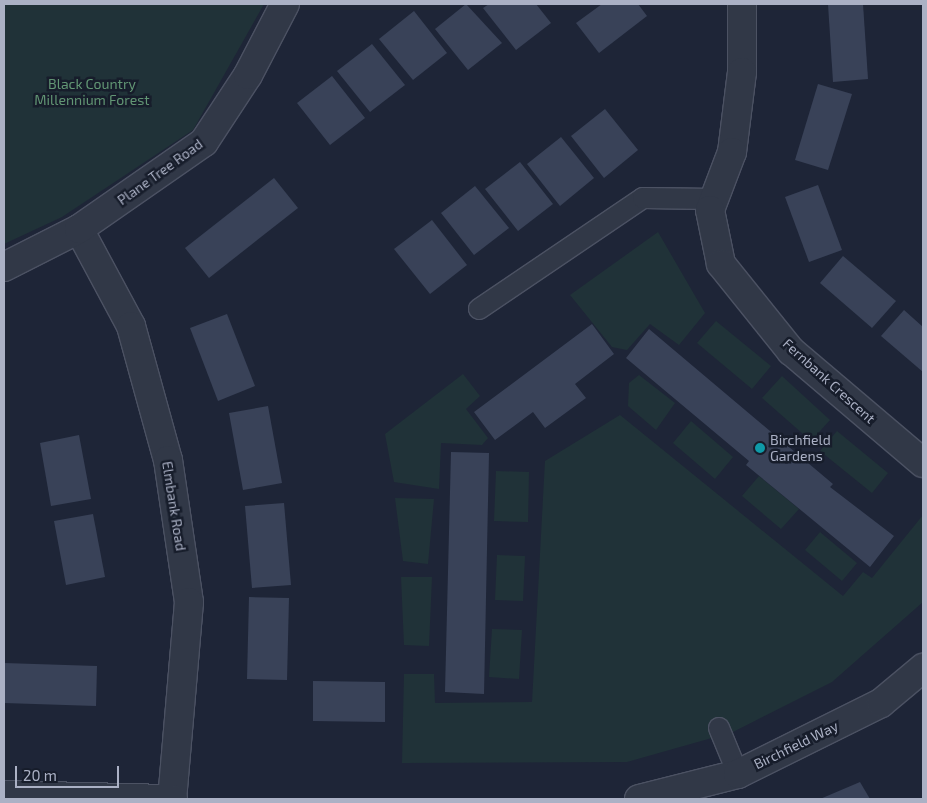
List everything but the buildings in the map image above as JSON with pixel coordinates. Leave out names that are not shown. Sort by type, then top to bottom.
[{"type":"street","name":"Plane Tree Road","points":[[4,267],[79,229],[204,142],[248,75],[285,4]]},
{"type":"street","name":"Fernbank Crescent","points":[[742,4],[742,72],[732,152],[710,210],[720,264],[791,351],[923,463]]},
{"type":"street","name":"Elmbank Road","points":[[79,229],[131,326],[168,460],[189,602],[173,799]]},
{"type":"street","name":"Birchfield Way","points":[[651,799],[738,774],[881,703],[923,668]]},
{"type":"street","points":[[4,795],[173,799]]},
{"type":"lane","points":[[480,309],[643,198],[714,199]]},
{"type":"lane","points":[[719,728],[738,774]]},
{"type":"green space","name":"Black Country Millennium Forest","points":[[4,4],[264,4],[193,130],[62,217],[4,244]]},
{"type":"green space","points":[[658,232],[705,313],[679,345],[650,324],[627,350],[612,347],[570,295]]},
{"type":"green space","points":[[716,321],[771,366],[752,389],[697,343]]},
{"type":"green space","points":[[463,374],[480,396],[466,409],[488,438],[482,445],[441,443],[439,489],[394,482],[385,434]]},
{"type":"green space","points":[[639,375],[675,403],[656,430],[628,406],[629,383]]},
{"type":"green space","points":[[782,376],[830,420],[811,441],[762,398]]},
{"type":"green space","points":[[620,415],[843,596],[863,572],[872,578],[923,515],[923,602],[832,682],[733,732],[627,762],[402,763],[404,674],[434,674],[435,703],[532,702],[545,461]]},
{"type":"green space","points":[[691,421],[733,457],[715,479],[673,443]]},
{"type":"green space","points":[[837,431],[888,473],[872,493],[820,451]]},
{"type":"green space","points":[[496,471],[529,472],[528,522],[494,521]]},
{"type":"green space","points":[[759,476],[799,509],[781,529],[742,496]]},
{"type":"green space","points":[[395,498],[434,499],[428,564],[403,561]]},
{"type":"green space","points":[[820,532],[857,563],[842,581],[805,550]]},
{"type":"green space","points":[[497,555],[525,556],[523,601],[495,600]]},
{"type":"green space","points":[[401,577],[432,577],[429,646],[404,645]]},
{"type":"green space","points":[[492,629],[522,630],[519,679],[489,677]]},
{"type":"place","name":"Birchfield Gardens","points":[[760,448]]}]
